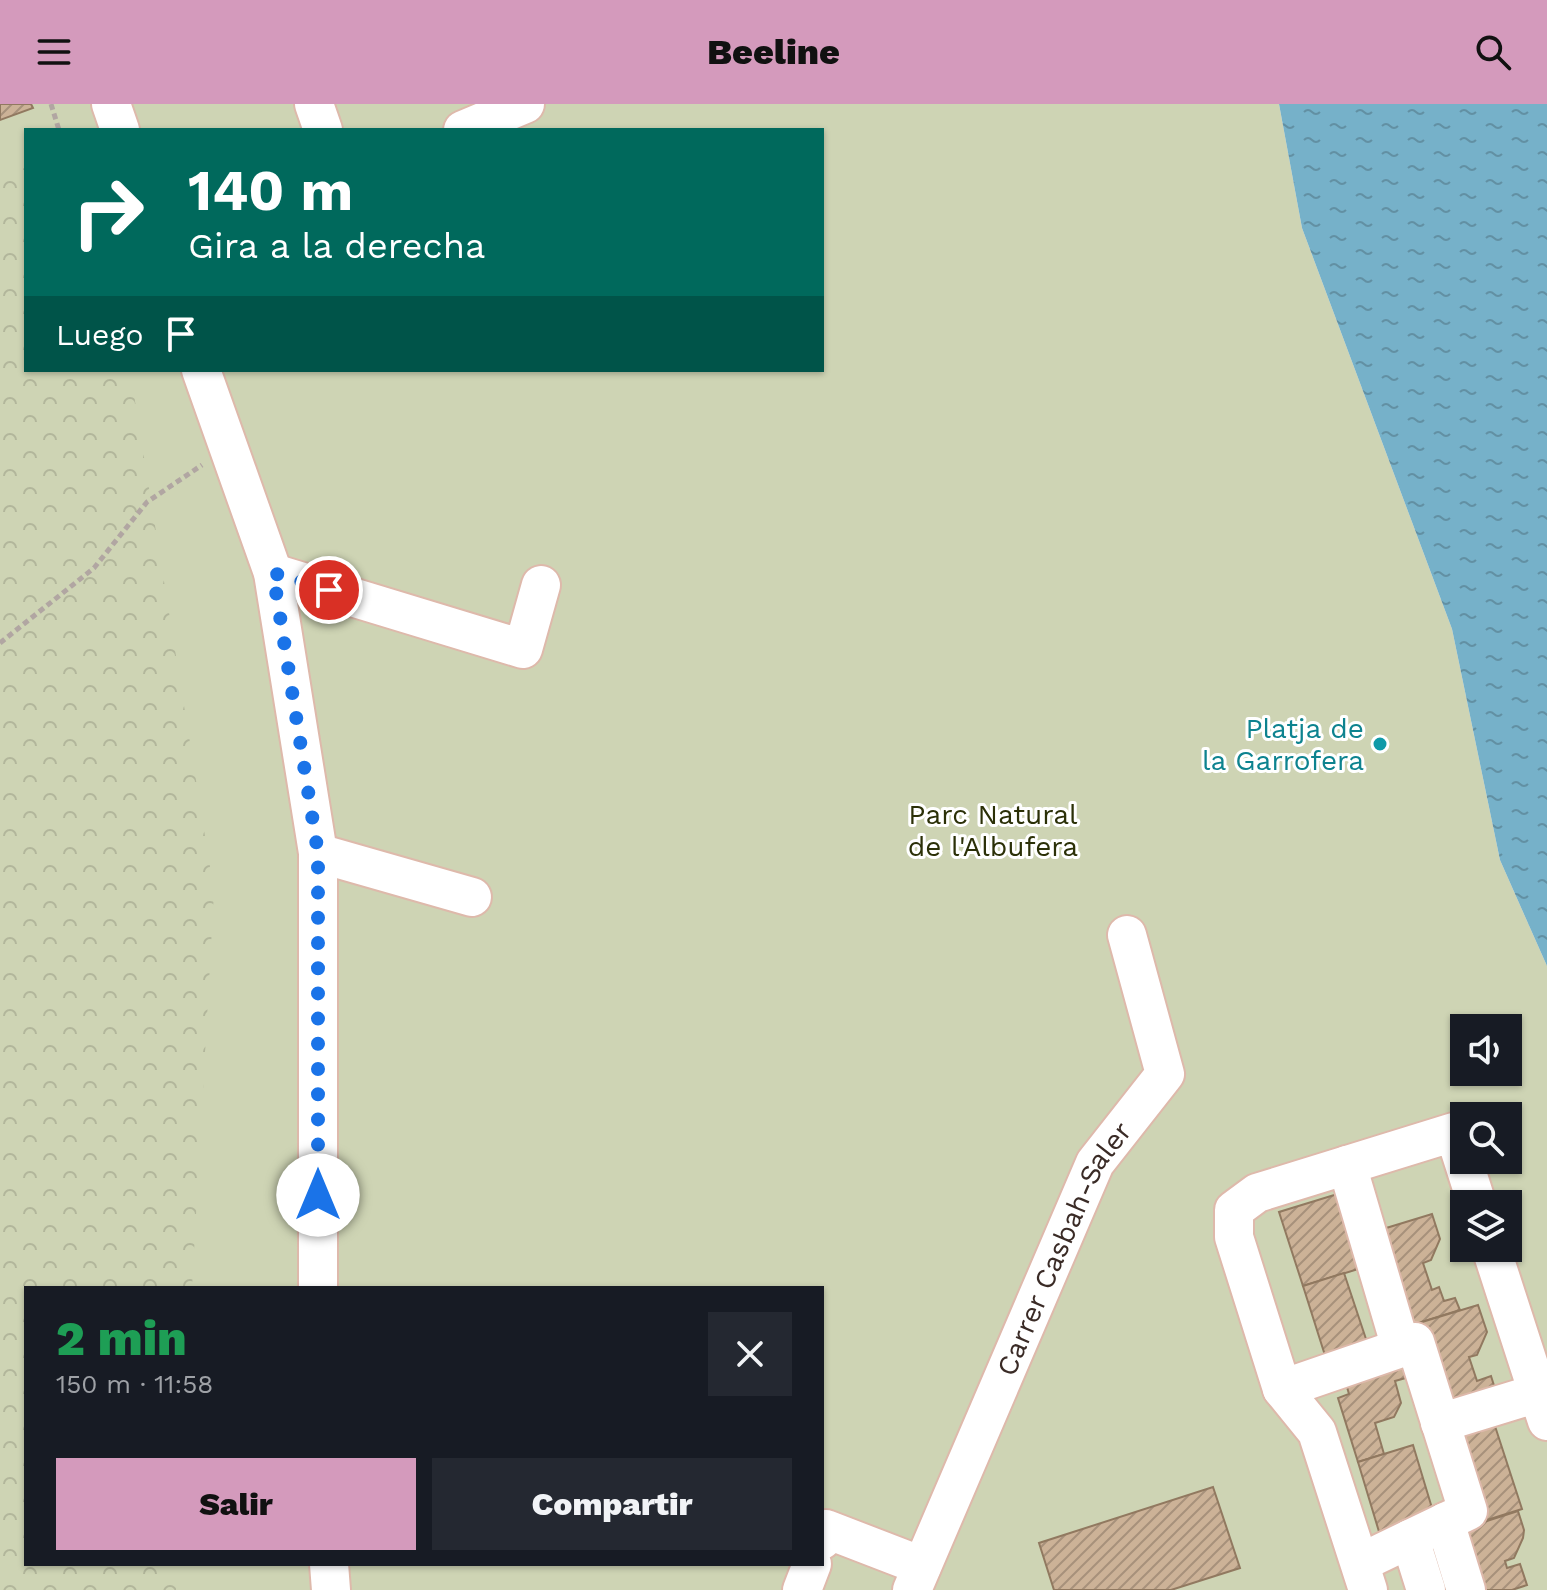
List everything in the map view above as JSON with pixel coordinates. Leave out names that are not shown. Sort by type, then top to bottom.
[{"type":"street","points":[[111,104],[119,128]]},
{"type":"street","points":[[314,104],[322,128]]},
{"type":"street","points":[[468,128],[525,104]]},
{"type":"street","points":[[202,372],[273,573],[318,853],[318,1286]]},
{"type":"street","points":[[273,573],[523,649],[541,585]]},
{"type":"street","points":[[318,853],[472,897]]},
{"type":"street","name":"Carrer Casbah-Saler","points":[[824,1534],[826,1529],[917,1578],[1095,1163],[1165,1074],[1127,935]]},
{"type":"street","points":[[1282,1389],[1415,1342],[1468,1511],[1410,1539],[1364,1577],[1317,1432],[1282,1389],[1234,1237],[1234,1210],[1257,1193],[1454,1132],[1473,1190]]},
{"type":"street","points":[[1347,1165],[1401,1348]]},
{"type":"street","points":[[1440,1423],[1542,1407],[1495,1262]]},
{"type":"street","points":[[1445,1522],[1466,1590]]},
{"type":"street","points":[[1410,1539],[1426,1590]]},
{"type":"street","points":[[329,1566],[331,1590]]},
{"type":"street","points":[[802,1590],[811,1566]]},
{"type":"path","points":[[51,104],[58,128]]},
{"type":"path","points":[[0,643],[94,568],[147,502],[206,462],[211,476]]},
{"type":"green space","name":"Parc Natural de l'Albufera","points":[[0,104],[1279,104],[1302,228],[1452,629],[1500,860],[1547,966],[1547,1590],[0,1590]]},
{"type":"green space","points":[[0,161],[24,168],[24,372],[130,372],[214,892],[192,1286],[24,1286],[24,1566],[177,1566],[176,1590],[0,1590]]},
{"type":"water","points":[[1279,104],[1547,104],[1547,966],[1500,860],[1452,629],[1302,228]]},
{"type":"building","points":[[0,104],[31,104],[33,108],[0,120]]},
{"type":"building","points":[[1344,1192],[1368,1266],[1303,1286],[1279,1212]]},
{"type":"building","points":[[1432,1214],[1440,1239],[1431,1260],[1423,1263],[1432,1290],[1439,1287],[1444,1301],[1455,1298],[1460,1310],[1412,1325],[1383,1229]]},
{"type":"building","points":[[1344,1273],[1371,1354],[1329,1368],[1303,1286]]},
{"type":"building","points":[[1478,1305],[1487,1332],[1477,1355],[1469,1357],[1477,1381],[1491,1376],[1497,1395],[1451,1410],[1422,1322]]},
{"type":"building","points":[[1408,1359],[1413,1376],[1395,1381],[1401,1403],[1394,1417],[1375,1423],[1384,1454],[1358,1462],[1338,1398],[1349,1394],[1344,1377]]},
{"type":"building","points":[[1493,1420],[1522,1509],[1487,1520],[1458,1431]]},
{"type":"building","points":[[1413,1445],[1435,1518],[1380,1535],[1358,1462]]},
{"type":"building","points":[[1213,1487],[1240,1568],[1171,1590],[1054,1590],[1039,1543]]},
{"type":"building","points":[[1518,1511],[1524,1530],[1523,1538],[1514,1558],[1505,1561],[1507,1568],[1520,1564],[1527,1585],[1512,1590],[1481,1590],[1462,1529]]},
{"type":"place","name":"Platja de la Garrofera","points":[[1380,744]]},
{"type":"route","points":[[318,1195],[318,853],[273,573],[329,590]]}]
